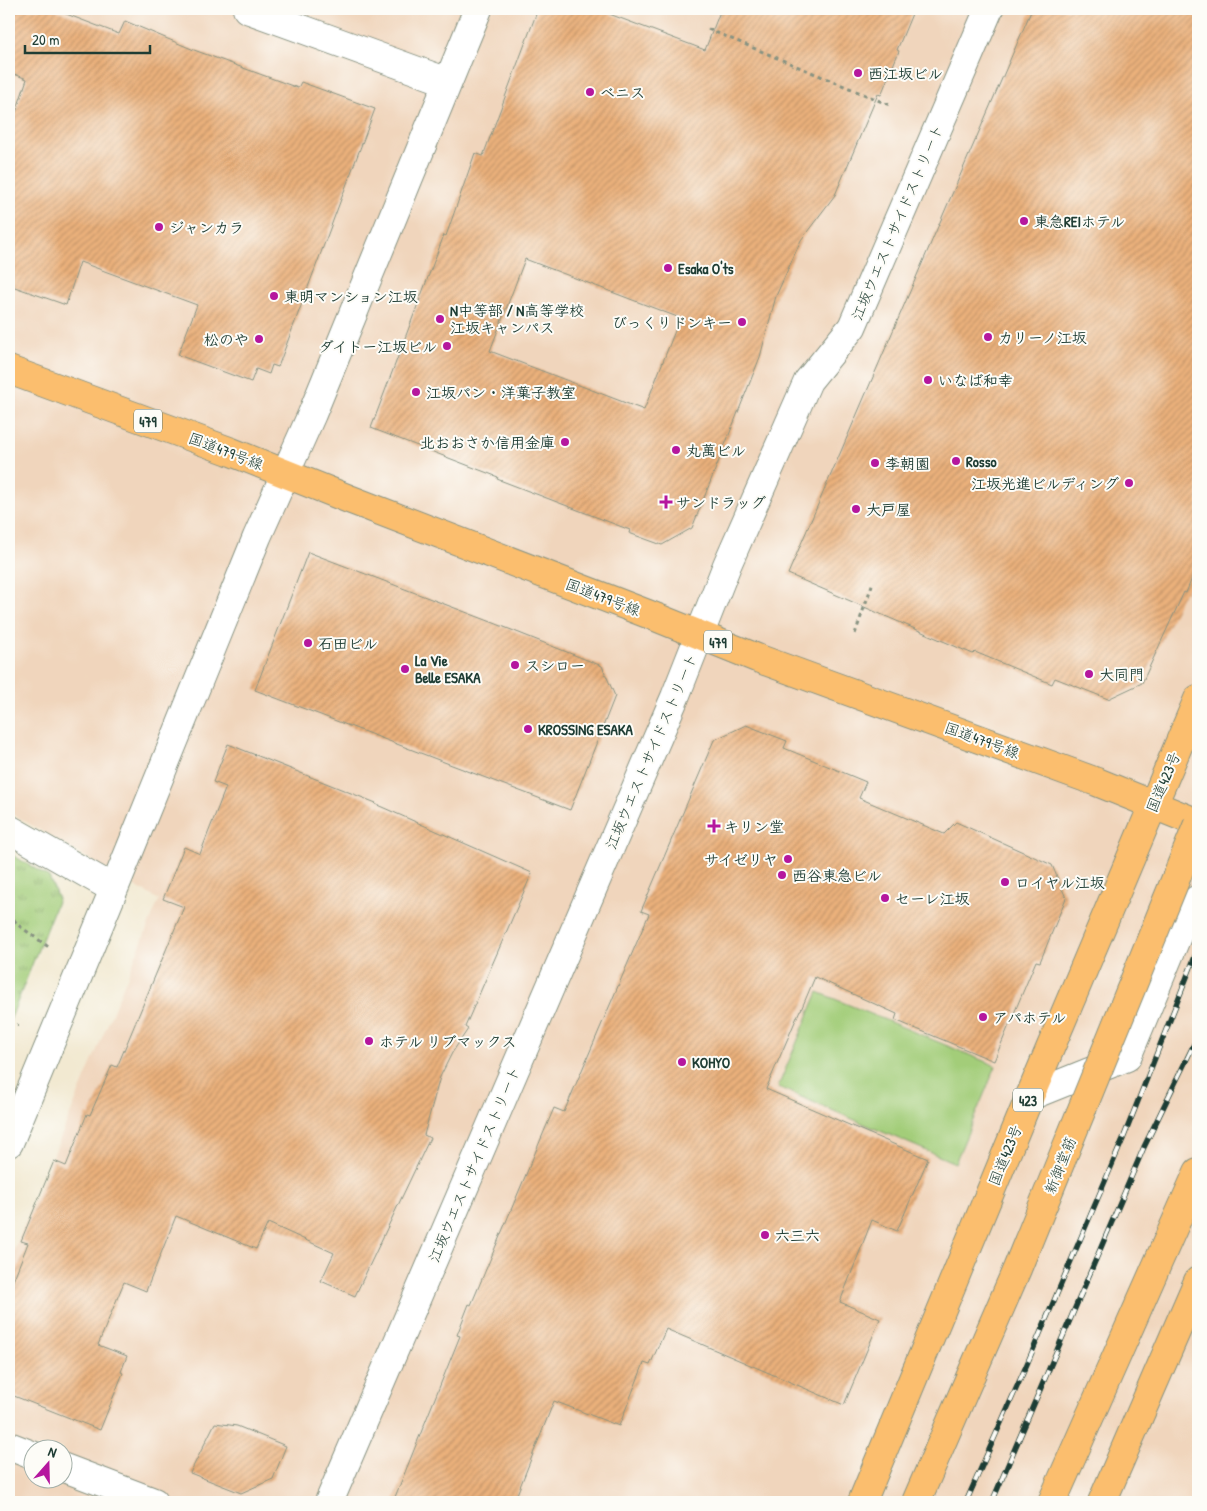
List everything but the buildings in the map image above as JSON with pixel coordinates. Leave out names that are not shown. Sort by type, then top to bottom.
[{"type":"highway","name":"国道479号線","points":[[9,370],[286,474],[766,661],[1097,782],[1198,824]]},
{"type":"highway","name":"国道423号","points":[[862,1502],[1030,1096],[1198,699]]},
{"type":"highway","name":"新御堂筋","points":[[916,1502],[1018,1269],[1198,824]]},
{"type":"highway","points":[[1052,1502],[1198,1172]]},
{"type":"highway","points":[[1102,1502],[1198,1281]]},
{"type":"street","points":[[247,9],[448,82]]},
{"type":"street","points":[[9,1143],[257,537],[320,396],[478,9]]},
{"type":"street","name":"江坂ウエストサイドストリート","points":[[329,1502],[671,706],[727,565],[808,381],[852,326],[989,9]]},
{"type":"street","points":[[9,829],[114,889]]},
{"type":"street","points":[[1030,1096],[1127,1057],[1190,905],[1198,899]]},
{"type":"street","points":[[9,1446],[22,1451]]},
{"type":"street","points":[[72,1471],[154,1502]]},
{"type":"path","points":[[708,30],[892,106]]},
{"type":"path","points":[[1192,577],[1198,580]]},
{"type":"path","points":[[855,634],[873,582]]},
{"type":"path","points":[[1194,662],[1198,653]]},
{"type":"path","points":[[9,914],[18,925],[50,948]]},
{"type":"path","points":[[9,1025],[19,1025]]},
{"type":"shaded area","points":[[9,9],[1198,9],[1198,1502],[9,1502],[9,1262],[159,900],[9,812]]},
{"type":"green space","points":[[9,853],[49,877],[58,899],[9,1023]]},
{"type":"green space","points":[[818,992],[996,1066],[955,1163],[778,1087]]},
{"type":"railway","points":[[966,1502],[1123,1139],[1198,949]]},
{"type":"railway","points":[[992,1502],[1144,1147],[1198,1036]]},
{"type":"place","name":"西江坂ビル","points":[[858,73]]},
{"type":"place","name":"ベニス","points":[[590,92]]},
{"type":"place","name":"東急REIホテル","points":[[1024,221]]},
{"type":"place","name":"ジャンカラ","points":[[159,227]]},
{"type":"place","name":"Esaka O'ts","points":[[668,268]]},
{"type":"place","name":"東明マンション江坂","points":[[274,296]]},
{"type":"place","name":"N中等部 / N高等学校 江坂キャンパス","points":[[440,319]]},
{"type":"place","name":"びっくりドンキー","points":[[742,322]]},
{"type":"place","name":"カリーノ江坂","points":[[988,337]]},
{"type":"place","name":"松のや","points":[[259,339]]},
{"type":"place","name":"ダイトー江坂ビル","points":[[447,346]]},
{"type":"place","name":"いなば和幸","points":[[928,380]]},
{"type":"place","name":"江坂パン・洋菓子教室","points":[[416,392]]},
{"type":"place","name":"北おおさか信用金庫","points":[[565,442]]},
{"type":"place","name":"丸萬ビル","points":[[676,450]]},
{"type":"place","name":"Rosso","points":[[956,461]]},
{"type":"place","name":"李朝園","points":[[875,463]]},
{"type":"place","name":"江坂光進ビルディング","points":[[1129,483]]},
{"type":"place","name":"サンドラッグ","points":[[666,502]]},
{"type":"place","name":"大戸屋","points":[[856,509]]},
{"type":"place","name":"石田ビル","points":[[308,643]]},
{"type":"place","name":"スシロー","points":[[515,665]]},
{"type":"place","name":"La Vie Belle ESAKA","points":[[405,669]]},
{"type":"place","name":"大同門","points":[[1089,674]]},
{"type":"place","name":"KROSSING ESAKA","points":[[528,729]]},
{"type":"place","name":"キリン堂","points":[[714,826]]},
{"type":"place","name":"サイゼリヤ","points":[[788,859]]},
{"type":"place","name":"西谷東急ビル","points":[[782,875]]},
{"type":"place","name":"ロイヤル江坂","points":[[1005,882]]},
{"type":"place","name":"セーレ江坂","points":[[885,898]]},
{"type":"place","name":"アパホテル","points":[[983,1017]]},
{"type":"place","name":"ホテル リブマックス","points":[[369,1041]]},
{"type":"place","name":"KOHYO","points":[[682,1062]]},
{"type":"place","name":"六三六","points":[[765,1235]]}]
